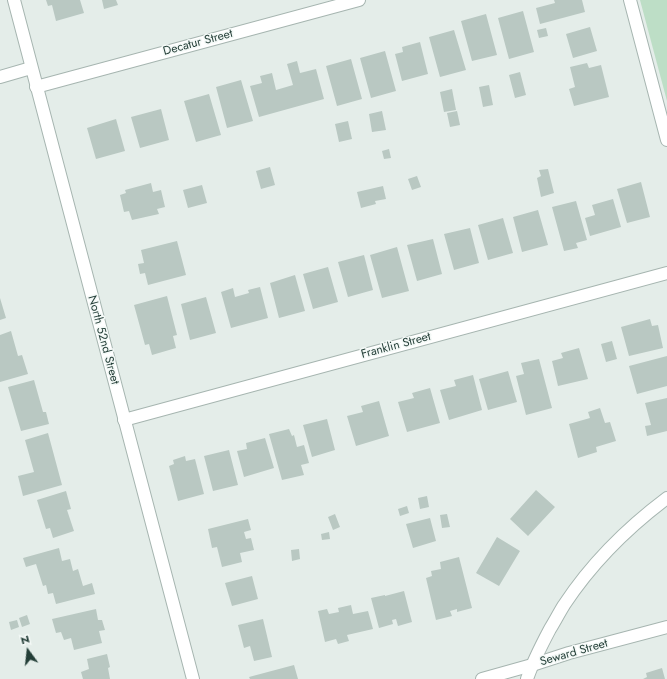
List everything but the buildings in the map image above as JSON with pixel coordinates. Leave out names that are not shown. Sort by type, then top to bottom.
[{"type":"street","name":"North 52nd Street","points":[[14,0],[193,679]]},
{"type":"street","name":"Decatur Street","points":[[36,87],[359,0]]},
{"type":"street","points":[[630,0],[667,140]]},
{"type":"street","points":[[0,77],[31,68]]},
{"type":"street","name":"Franklin Street","points":[[124,420],[667,273]]},
{"type":"street","points":[[527,679],[541,646],[563,606],[586,575],[616,541],[647,513],[667,498]]},
{"type":"street","name":"Seward Street","points":[[482,679],[569,653],[667,627]]},
{"type":"green space","points":[[640,0],[667,0],[667,101]]}]
